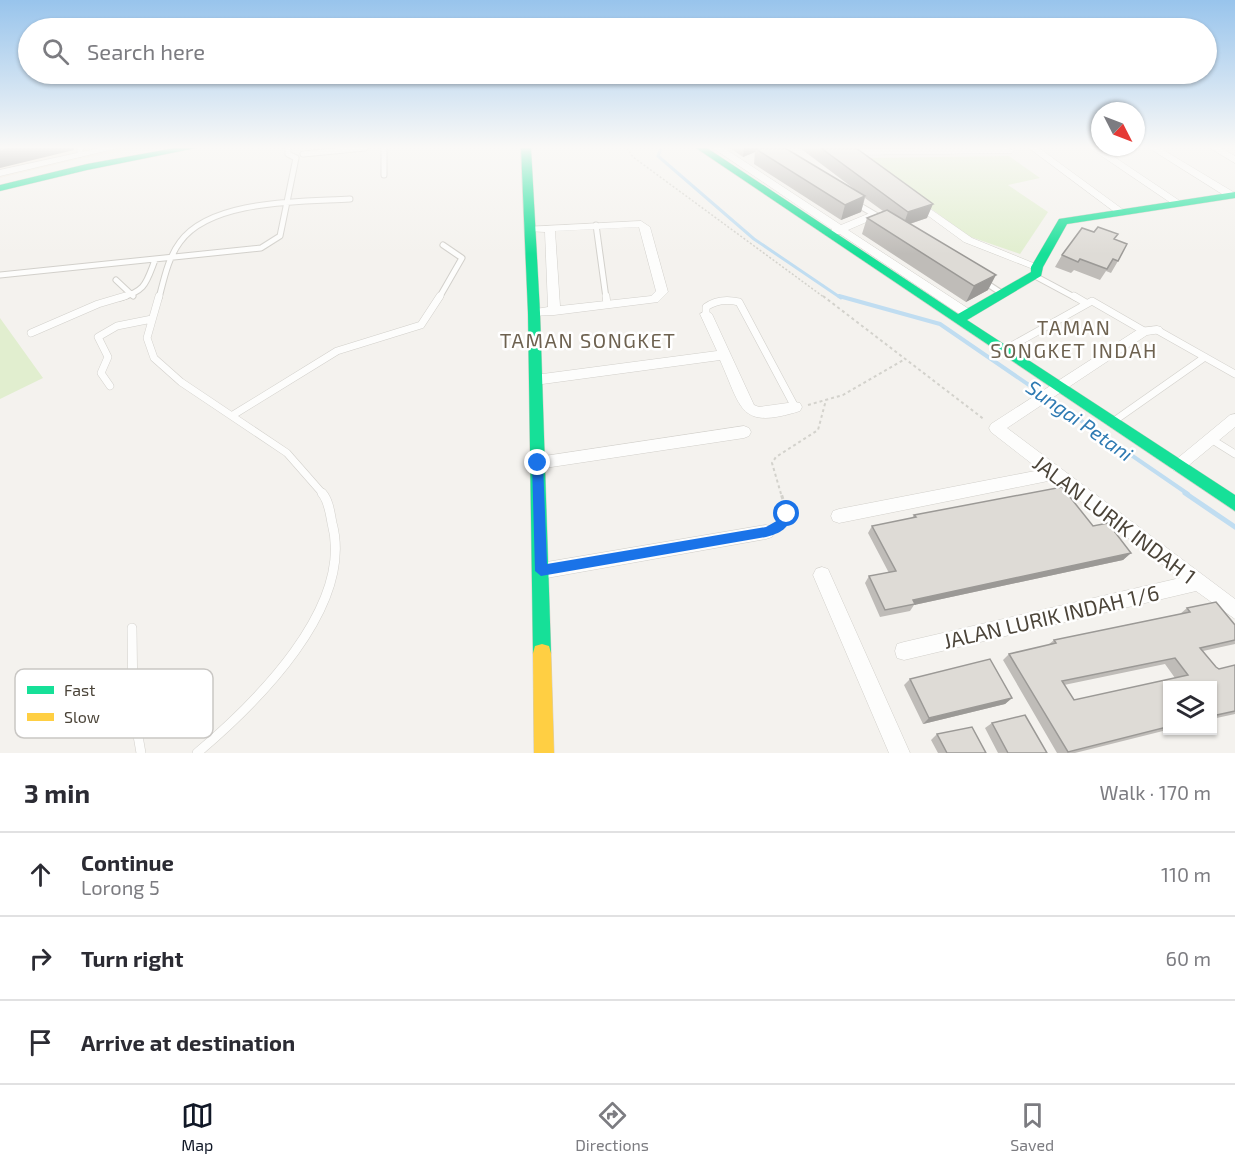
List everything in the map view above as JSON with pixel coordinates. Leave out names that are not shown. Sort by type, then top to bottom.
[{"type":"street","points":[[0,188],[22,183]]},
{"type":"street","points":[[528,183],[534,313],[544,753]]},
{"type":"street","points":[[762,183],[963,317],[1004,350],[1050,393],[1112,422],[1235,504]]},
{"type":"street","points":[[1082,183],[1120,211]]},
{"type":"street","points":[[1148,183],[1178,203]]},
{"type":"street","points":[[1213,183],[1233,195]]},
{"type":"street","points":[[902,193],[968,240],[1036,272]]},
{"type":"street","points":[[963,317],[1036,272],[1063,221],[1233,195]]},
{"type":"street","points":[[835,232],[879,218]]},
{"type":"street","points":[[530,229],[641,224],[645,227],[662,292],[654,299],[534,313]]},
{"type":"street","points":[[550,228],[554,311]]},
{"type":"street","points":[[706,314],[753,411],[763,413],[795,407]]},
{"type":"street","points":[[996,428],[1151,330]]},
{"type":"street","points":[[535,380],[724,355]]},
{"type":"street","points":[[1178,466],[1235,419]]},
{"type":"street","name":"JALAN LURIK INDAH 1","points":[[996,428],[1235,610]]},
{"type":"street","points":[[538,463],[744,432]]},
{"type":"street","points":[[840,516],[1055,473]]},
{"type":"street","points":[[541,571],[766,532]]},
{"type":"street","points":[[822,575],[900,753]]},
{"type":"street","name":"JALAN LURIK INDAH 1/6","points":[[904,651],[1198,582]]},
{"type":"lane","points":[[0,275],[261,248],[271,244],[280,236],[291,183]]},
{"type":"lane","points":[[844,196],[879,218]]},
{"type":"lane","points":[[197,753],[244,711],[285,666],[312,629],[328,589],[335,563],[336,536],[332,511],[319,484],[280,448],[170,375],[150,354],[147,342],[152,319],[172,258],[185,235],[201,223],[248,209],[350,199]]},
{"type":"lane","points":[[596,225],[607,304]]},
{"type":"lane","points":[[233,415],[330,354],[421,325],[461,262],[460,255],[443,245]]},
{"type":"lane","points":[[32,333],[98,304],[133,296],[145,285],[155,260]]},
{"type":"lane","points":[[1036,272],[1086,303]]},
{"type":"lane","points":[[974,276],[1003,294]]},
{"type":"lane","points":[[116,280],[133,296]]},
{"type":"lane","points":[[706,314],[709,303],[731,300],[739,302],[795,407]]},
{"type":"lane","points":[[1004,350],[1086,303],[1097,303],[1235,374]]},
{"type":"lane","points":[[110,386],[102,373],[108,357],[98,338],[117,326],[152,319]]},
{"type":"lane","points":[[1112,422],[1205,357]]},
{"type":"lane","points":[[1211,439],[1235,454]]},
{"type":"lane","points":[[132,628],[133,669]]},
{"type":"lane","points":[[136,738],[141,753]]},
{"type":"path","points":[[669,183],[996,428]]},
{"type":"path","points":[[795,407],[843,395],[904,359]]},
{"type":"path","points":[[766,532],[777,529],[785,522],[787,514],[772,463],[776,457],[818,430],[826,400]]},
{"type":"green space","points":[[897,183],[1017,183],[1008,185],[1048,212],[1020,254],[968,236]]},
{"type":"green space","points":[[0,318],[43,378],[0,399]]},
{"type":"building","points":[[810,183],[844,183],[865,196],[845,205]]},
{"type":"building","points":[[869,183],[904,183],[933,204],[908,212]]},
{"type":"building","points":[[887,210],[996,275],[974,286],[867,218]]},
{"type":"building","points":[[1098,227],[1118,234],[1114,239],[1127,244],[1118,261],[1113,259],[1107,269],[1080,259],[1078,262],[1062,255],[1082,228],[1094,232]]},
{"type":"building","points":[[1062,487],[1093,526],[1108,523],[1131,553],[913,600],[915,604],[885,610],[869,576],[896,571],[872,526],[916,517],[914,515]]},
{"type":"building","points":[[1216,602],[1235,625],[1235,640],[1200,648],[1219,669],[1235,665],[1235,711],[1217,715],[1217,681],[1163,681],[1163,728],[1068,752],[1009,654],[1056,643],[1054,640],[1190,612],[1187,608]],"holes":[[[1175,658],[1188,675],[1074,700],[1062,681]]]},
{"type":"building","points":[[990,659],[1012,698],[929,718],[910,679]]},
{"type":"building","points":[[1025,715],[1047,753],[1008,753],[992,723]]},
{"type":"building","points":[[972,727],[986,753],[947,753],[937,734]]},
{"type":"waterway","name":"Sungai Petani","points":[[689,183],[754,239],[841,298]]},
{"type":"waterway","name":"Sungai Petani","points":[[839,296],[940,324],[1188,494]]},
{"type":"waterway","name":"Sungai Petani","points":[[1185,493],[1235,527]]},
{"type":"traffic: fast","points":[[0,188],[20,183]]},
{"type":"traffic: fast","points":[[528,183],[534,313],[542,653]]},
{"type":"traffic: fast","points":[[753,183],[1235,504]]},
{"type":"traffic: fast","points":[[957,320],[1037,274],[1037,267],[1063,221],[1235,195]]},
{"type":"traffic: slow","points":[[542,653],[544,753]]},
{"type":"district","name":"TAMAN SONGKET INDAH","points":[[1074,338]]},
{"type":"district","name":"TAMAN SONGKET","points":[[588,340]]},
{"type":"route","points":[[538,463],[541,571],[766,532],[777,529],[785,522],[787,514]]}]
